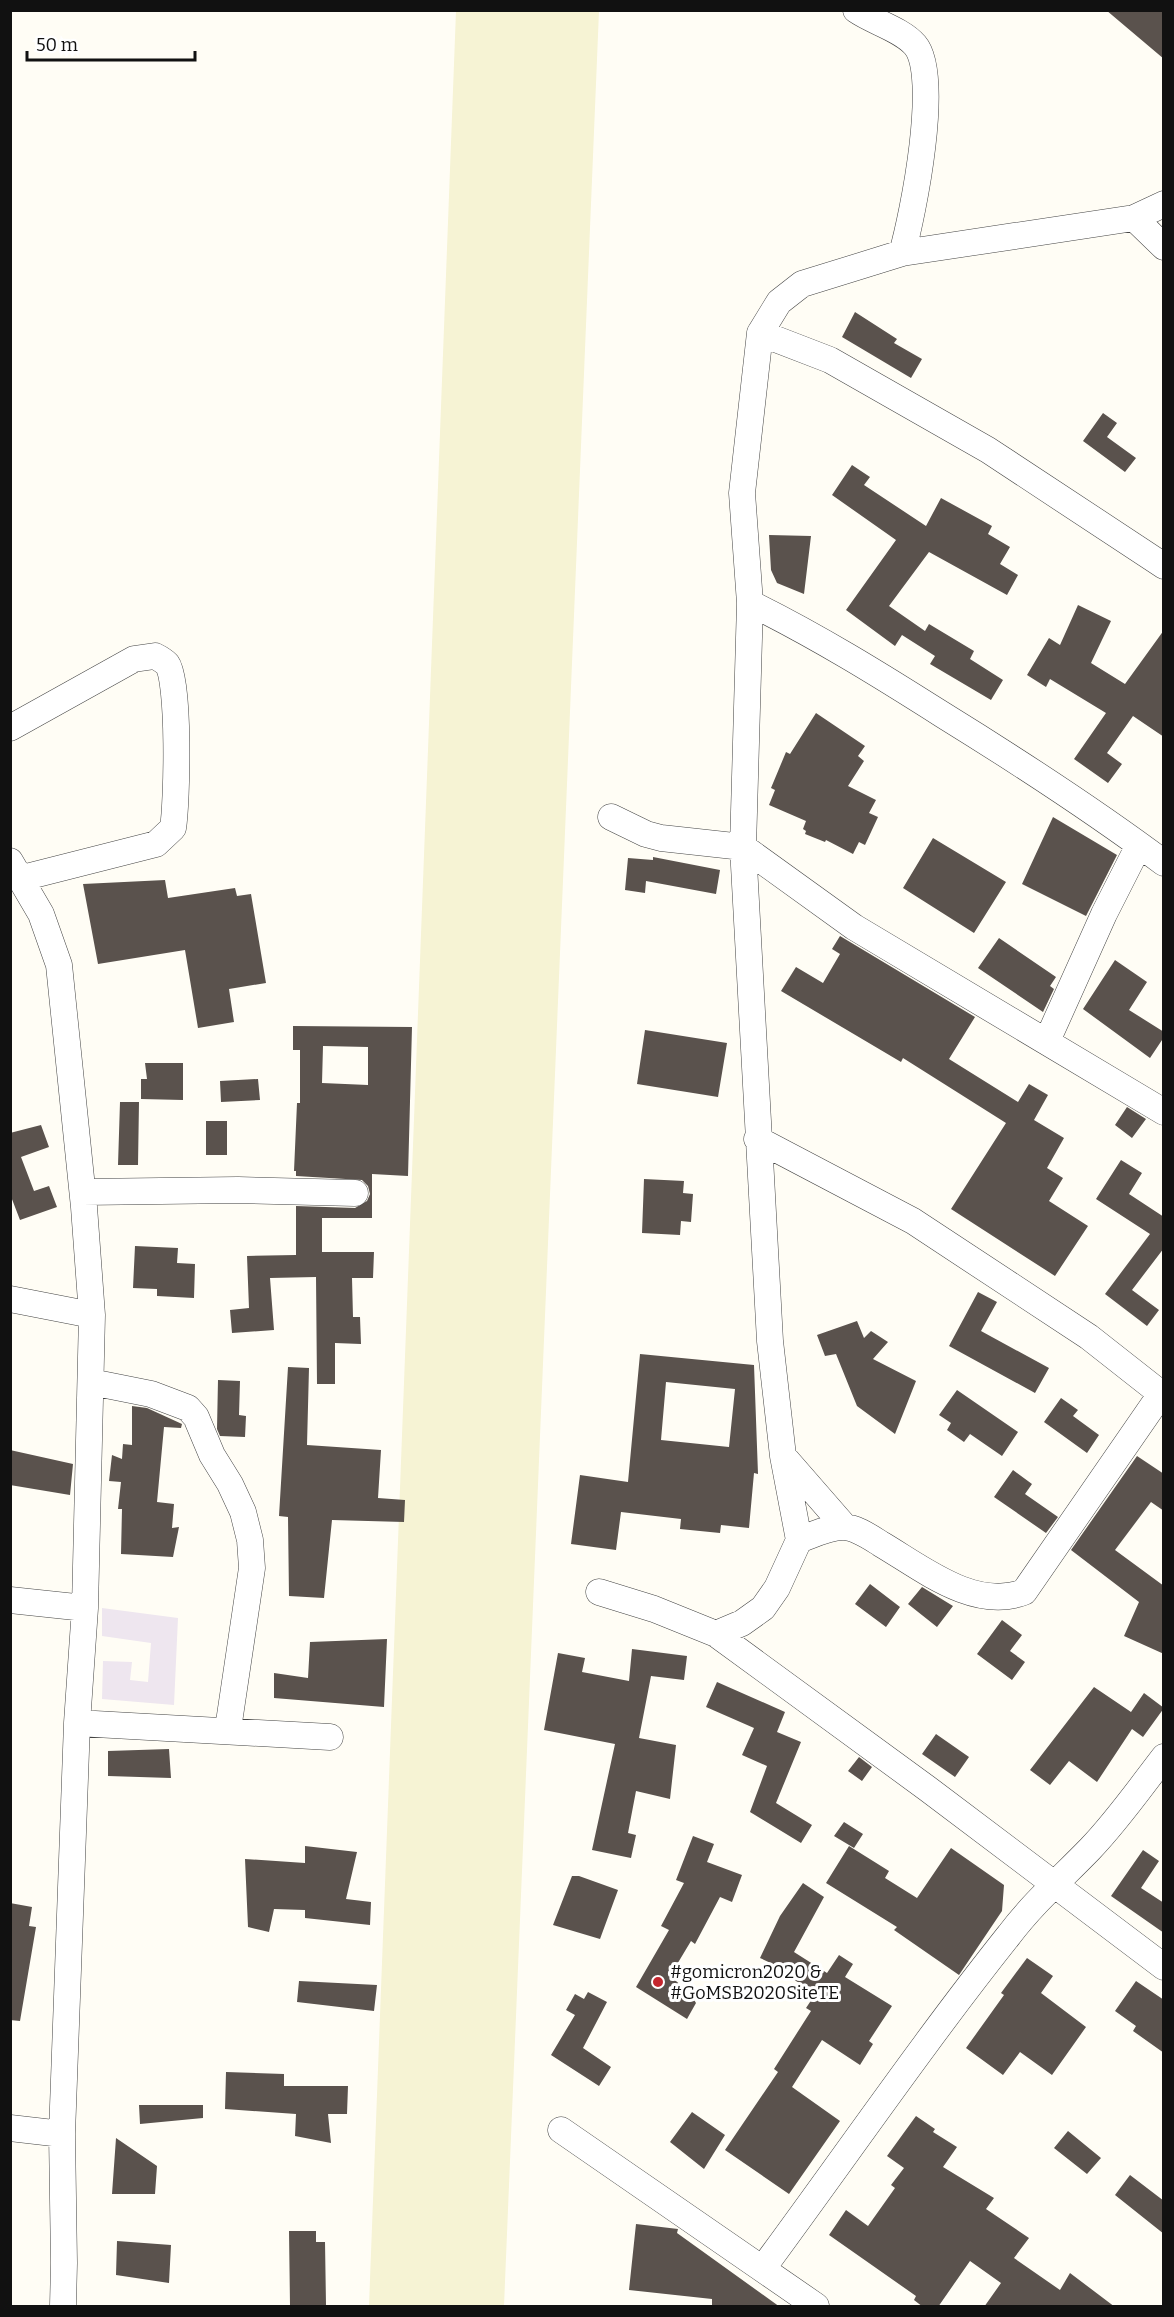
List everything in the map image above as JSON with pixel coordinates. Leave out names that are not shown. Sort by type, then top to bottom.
[{"type":"street","points":[[856,10],[915,45],[927,84],[916,199],[902,253]]},
{"type":"street","points":[[716,1634],[742,1623],[763,1608],[777,1588],[799,1540],[783,1456],[770,1341],[743,847],[750,603],[742,493],[760,333],[779,302],[802,284],[902,253],[1134,218],[1164,204]]},
{"type":"street","points":[[1134,218],[1164,247]]},
{"type":"street","points":[[760,333],[830,360],[988,450],[1164,566]]},
{"type":"street","points":[[750,603],[849,656],[1086,806],[1164,863]]},
{"type":"street","points":[[10,728],[134,659],[155,656],[167,664],[173,684],[176,793],[173,828],[156,844],[16,869],[41,914],[59,965],[83,1192],[92,1315],[85,1608],[77,1723],[62,2134],[63,2307]]},
{"type":"street","points":[[611,817],[646,834],[661,838],[743,847],[854,927],[1164,1112]]},
{"type":"street","points":[[1047,1041],[1104,914],[1139,845]]},
{"type":"street","points":[[758,1139],[913,1221],[1089,1337],[1162,1395],[1024,1592],[1007,1598],[975,1594],[942,1581],[873,1539],[845,1527],[783,1456]]},
{"type":"street","points":[[83,1192],[238,1190],[355,1193]]},
{"type":"street","points":[[10,1299],[92,1315]]},
{"type":"street","points":[[92,1382],[151,1394],[188,1408],[196,1417],[212,1455],[230,1484],[243,1512],[250,1540],[252,1568],[228,1729]]},
{"type":"street","points":[[799,1540],[832,1528],[845,1527]]},
{"type":"street","points":[[599,1592],[654,1609],[716,1634],[928,1789],[1164,1967]]},
{"type":"street","points":[[10,1600],[85,1608]]},
{"type":"street","points":[[77,1723],[228,1729],[330,1737]]},
{"type":"street","points":[[763,2268],[857,2142],[917,2054],[1010,1933],[1053,1885],[1091,1848],[1164,1756]]},
{"type":"street","points":[[10,2128],[62,2134]]},
{"type":"street","points":[[561,2130],[763,2268],[816,2307]]},
{"type":"shaded area","points":[[456,11],[599,11],[504,2306],[369,2306]]},
{"type":"shaded area","points":[[102,1608],[178,1618],[174,1705],[102,1699],[103,1661],[132,1662],[130,1680],[148,1682],[151,1643],[102,1636]]},
{"type":"building","points":[[1106,10],[1164,10],[1164,59]]},
{"type":"building","points":[[855,312],[897,339],[894,343],[922,359],[911,378],[842,337]]},
{"type":"building","points":[[1103,413],[1117,423],[1107,437],[1136,458],[1125,472],[1083,441]]},
{"type":"building","points":[[852,465],[870,477],[864,485],[926,526],[941,498],[992,526],[988,534],[1010,547],[1000,564],[1018,575],[1007,595],[929,552],[889,606],[925,631],[929,624],[974,651],[970,659],[1003,680],[991,700],[930,664],[935,656],[902,635],[895,646],[846,610],[896,540],[832,495]]},
{"type":"building","points":[[769,535],[811,536],[804,594],[777,583],[771,570]]},
{"type":"building","points":[[1078,605],[1111,621],[1091,663],[1125,684],[1164,630],[1164,737],[1133,716],[1107,753],[1122,764],[1108,783],[1074,759],[1106,713],[1050,679],[1046,687],[1027,675],[1049,638],[1060,645]]},
{"type":"building","points":[[816,713],[865,746],[858,756],[864,761],[848,786],[876,800],[869,813],[878,817],[865,845],[859,842],[853,854],[826,840],[825,842],[805,834],[806,831],[803,829],[806,821],[769,805],[775,790],[771,788],[786,752],[790,754]]},
{"type":"building","points":[[1053,817],[1117,855],[1086,916],[1022,884]]},
{"type":"building","points":[[933,838],[1006,882],[974,933],[903,888]]},
{"type":"building","points":[[653,857],[720,870],[716,894],[646,881],[645,893],[625,890],[628,858],[653,860]]},
{"type":"building","points":[[165,880],[168,898],[235,888],[237,896],[251,894],[266,983],[229,989],[234,1022],[198,1028],[185,950],[98,964],[83,884]]},
{"type":"building","points":[[840,936],[975,1017],[949,1059],[1018,1102],[1029,1084],[1048,1095],[1034,1120],[1064,1138],[1047,1168],[1063,1178],[1049,1201],[1088,1226],[1055,1276],[951,1209],[1006,1123],[903,1058],[901,1062],[781,991],[796,967],[823,983],[840,954],[832,949]]},
{"type":"building","points":[[999,938],[1056,977],[1050,986],[1054,989],[1043,1012],[978,968]]},
{"type":"building","points":[[1115,960],[1147,982],[1129,1010],[1164,1032],[1164,1037],[1150,1058],[1083,1009]]},
{"type":"building","points":[[293,1026],[412,1027],[408,1176],[372,1174],[372,1218],[322,1218],[322,1252],[374,1252],[373,1278],[352,1278],[353,1317],[360,1317],[361,1344],[335,1343],[335,1384],[317,1384],[316,1277],[270,1278],[274,1330],[232,1333],[230,1310],[249,1308],[247,1256],[296,1255],[296,1206],[355,1208],[367,1201],[370,1194],[368,1186],[362,1180],[296,1176],[296,1171],[294,1171],[297,1103],[300,1103],[300,1050],[293,1050]],"holes":[[[323,1046],[368,1047],[368,1085],[322,1083]]]},
{"type":"building","points":[[645,1030],[727,1043],[718,1097],[637,1084]]},
{"type":"building","points":[[145,1063],[183,1063],[183,1100],[141,1099],[141,1079],[147,1079]]},
{"type":"building","points":[[258,1079],[260,1100],[221,1102],[220,1081]]},
{"type":"building","points":[[120,1102],[139,1102],[138,1165],[118,1165]]},
{"type":"building","points":[[1127,1107],[1146,1119],[1132,1138],[1115,1125]]},
{"type":"building","points":[[206,1121],[227,1121],[227,1155],[206,1155]]},
{"type":"building","points":[[41,1125],[49,1147],[21,1157],[34,1191],[49,1186],[57,1207],[20,1220],[10,1194],[10,1133]]},
{"type":"building","points":[[1121,1160],[1142,1173],[1129,1194],[1164,1217],[1164,1248],[1132,1290],[1159,1310],[1147,1326],[1105,1294],[1150,1234],[1096,1199]]},
{"type":"building","points":[[644,1179],[684,1181],[683,1193],[693,1194],[691,1222],[681,1221],[680,1235],[642,1233]]},
{"type":"building","points":[[135,1246],[178,1248],[177,1263],[195,1264],[194,1298],[157,1296],[157,1289],[133,1288]]},
{"type":"building","points":[[978,1292],[997,1302],[981,1331],[1049,1368],[1035,1393],[949,1346]]},
{"type":"building","points":[[857,1321],[864,1338],[871,1331],[888,1342],[873,1359],[916,1381],[895,1434],[857,1406],[836,1354],[825,1356],[817,1335]]},
{"type":"building","points":[[640,1354],[754,1365],[758,1474],[754,1473],[749,1528],[721,1525],[720,1533],[680,1529],[681,1519],[621,1512],[616,1550],[571,1544],[580,1475],[628,1482]],"holes":[[[666,1382],[735,1389],[729,1447],[661,1440]]]},
{"type":"building","points":[[288,1367],[309,1368],[307,1445],[381,1450],[378,1498],[405,1500],[404,1522],[332,1520],[324,1598],[289,1596],[288,1517],[279,1516]]},
{"type":"building","points":[[218,1380],[240,1381],[239,1415],[246,1416],[245,1437],[220,1436],[217,1429]]},
{"type":"building","points":[[957,1390],[1018,1432],[1002,1456],[970,1434],[964,1442],[947,1430],[951,1423],[939,1415]]},
{"type":"building","points":[[1061,1398],[1078,1410],[1073,1416],[1099,1435],[1087,1453],[1044,1422]]},
{"type":"building","points":[[132,1406],[147,1408],[182,1424],[181,1428],[164,1427],[157,1502],[174,1504],[172,1528],[179,1527],[173,1557],[121,1554],[122,1509],[118,1509],[121,1482],[109,1481],[112,1455],[122,1459],[123,1444],[132,1445]]},
{"type":"building","points":[[10,1450],[73,1464],[70,1495],[10,1485]]},
{"type":"building","points":[[1137,1456],[1164,1474],[1164,1511],[1151,1502],[1115,1550],[1164,1586],[1164,1654],[1124,1636],[1139,1602],[1071,1550]]},
{"type":"building","points":[[1013,1470],[1032,1484],[1025,1494],[1058,1517],[1046,1533],[994,1497]]},
{"type":"building","points":[[870,1584],[900,1607],[886,1627],[855,1604]]},
{"type":"building","points":[[922,1587],[953,1606],[937,1627],[908,1604]]},
{"type":"building","points":[[1002,1620],[1022,1635],[1010,1651],[1025,1662],[1012,1680],[977,1654]]},
{"type":"building","points":[[387,1639],[384,1707],[274,1698],[274,1673],[308,1678],[310,1642]]},
{"type":"building","points":[[632,1649],[687,1656],[684,1680],[651,1676],[639,1738],[676,1745],[670,1799],[636,1791],[628,1833],[636,1835],[631,1858],[592,1850],[615,1744],[544,1730],[558,1653],[585,1658],[582,1672],[629,1681]]},
{"type":"building","points":[[717,1682],[785,1712],[777,1732],[801,1742],[776,1803],[812,1825],[801,1843],[750,1812],[767,1766],[742,1755],[754,1728],[706,1707]]},
{"type":"building","points":[[1094,1687],[1131,1712],[1144,1693],[1164,1708],[1143,1737],[1132,1729],[1097,1782],[1069,1761],[1050,1785],[1030,1770]]},
{"type":"building","points":[[936,1734],[969,1757],[955,1777],[922,1754]]},
{"type":"building","points":[[169,1749],[171,1778],[108,1776],[108,1751]]},
{"type":"building","points":[[859,1757],[872,1767],[862,1781],[848,1771]]},
{"type":"building","points":[[844,1822],[863,1834],[854,1848],[834,1836]]},
{"type":"building","points":[[693,1836],[714,1844],[707,1862],[742,1875],[732,1902],[720,1897],[695,1944],[691,1941],[670,1976],[689,1992],[696,2003],[687,2019],[636,1987],[669,1930],[661,1926],[684,1883],[676,1880]]},
{"type":"building","points":[[305,1846],[357,1852],[346,1899],[371,1902],[370,1925],[305,1918],[305,1910],[274,1909],[269,1932],[248,1927],[245,1859],[305,1863]]},
{"type":"building","points":[[849,1846],[889,1871],[885,1878],[917,1898],[951,1848],[1004,1885],[1002,1911],[959,1975],[894,1930],[897,1927],[826,1883]]},
{"type":"building","points":[[1143,1850],[1159,1861],[1141,1888],[1164,1903],[1164,1933],[1111,1896]]},
{"type":"building","points":[[572,1876],[579,1876],[618,1890],[600,1939],[553,1925]]},
{"type":"building","points":[[803,1883],[824,1897],[794,1952],[827,1973],[839,1955],[853,1964],[845,1977],[892,2006],[869,2041],[873,2044],[860,2065],[822,2040],[792,2087],[840,2121],[789,2194],[725,2150],[778,2072],[774,2069],[811,2011],[806,2008],[816,1993],[786,1975],[788,1971],[760,1958],[780,1916]]},
{"type":"building","points":[[10,1903],[32,1907],[29,1926],[36,1927],[20,2021],[10,2020]]},
{"type":"building","points":[[1027,1958],[1053,1976],[1041,1993],[1086,2027],[1052,2075],[1020,2052],[1003,2075],[966,2048],[1004,1995],[1001,1993]]},
{"type":"building","points":[[299,1981],[377,1985],[374,2011],[297,2002]]},
{"type":"building","points":[[1136,1981],[1164,2000],[1164,2053],[1133,2031],[1136,2026],[1115,2011]]},
{"type":"building","points":[[588,1992],[607,2002],[583,2048],[611,2067],[599,2086],[551,2055],[575,2015],[566,2010],[575,1994],[584,1999]]},
{"type":"building","points":[[226,2072],[284,2074],[284,2086],[348,2086],[347,2114],[328,2114],[331,2143],[295,2136],[296,2114],[225,2109]]},
{"type":"building","points":[[139,2105],[203,2105],[203,2118],[140,2124]]},
{"type":"building","points":[[692,2112],[725,2135],[704,2169],[670,2142]]},
{"type":"building","points":[[916,2116],[935,2129],[933,2132],[957,2147],[943,2167],[994,2198],[986,2209],[1029,2238],[1014,2258],[1060,2290],[1070,2273],[1115,2307],[984,2307],[1001,2283],[970,2261],[938,2307],[923,2307],[914,2300],[916,2296],[829,2235],[846,2210],[868,2226],[895,2188],[891,2185],[904,2168],[887,2156]]},
{"type":"building","points":[[1068,2131],[1101,2158],[1087,2174],[1054,2148]]},
{"type":"building","points":[[116,2138],[157,2166],[155,2194],[112,2194]]},
{"type":"building","points":[[1130,2175],[1164,2201],[1164,2234],[1115,2195]]},
{"type":"building","points":[[636,2224],[678,2229],[677,2233],[780,2307],[712,2307],[712,2299],[629,2290]]},
{"type":"building","points":[[289,2231],[316,2231],[316,2242],[325,2242],[326,2305],[290,2305]]},
{"type":"building","points":[[117,2241],[171,2245],[169,2283],[116,2275]]},
{"type":"place","name":"#gomicron2020 & #GoMSB2020SiteTE","points":[[658,1982]]}]
